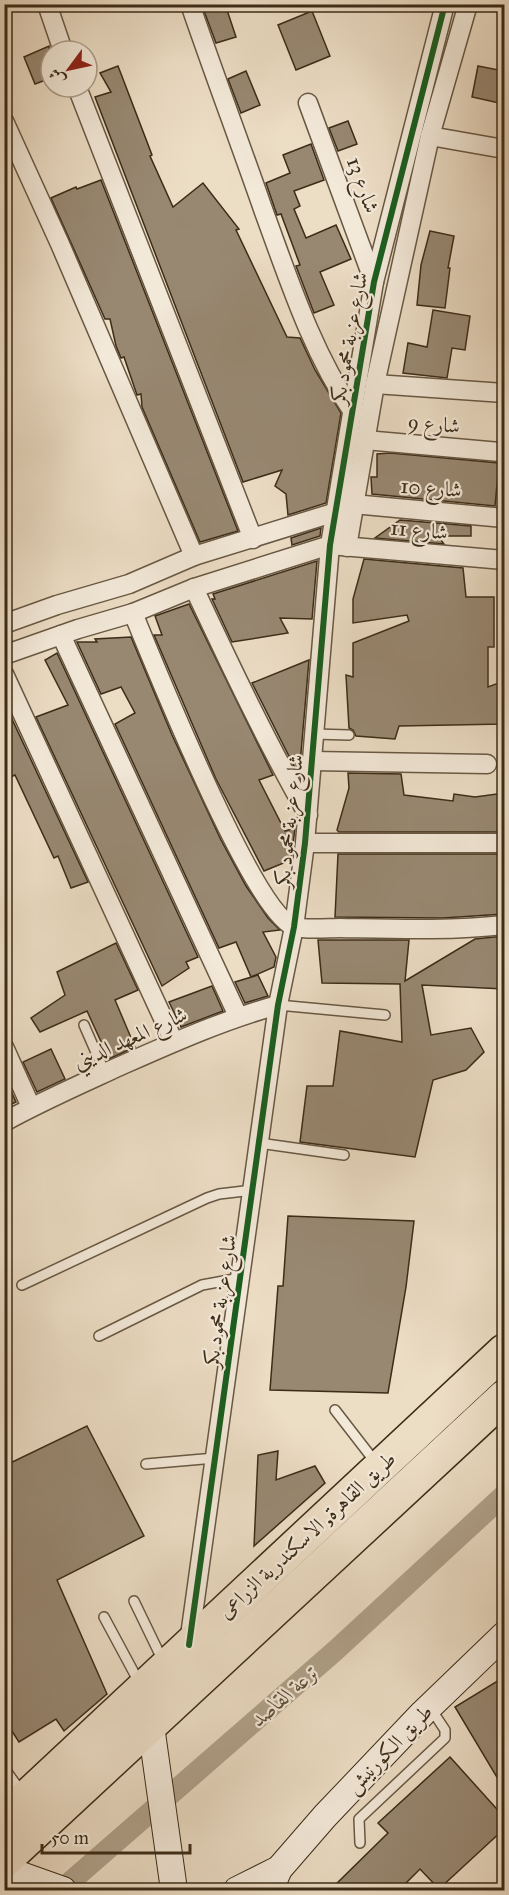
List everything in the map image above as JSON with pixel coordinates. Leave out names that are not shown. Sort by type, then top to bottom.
[{"type":"highway","name":"طريق القاهرة, الاسكندرية الزراعى","points":[[15,1808],[504,1351]]},
{"type":"highway","name":"طريق القاهرة, الاسكندرية الزراعى","points":[[10,1868],[153,1741],[504,1397]]},
{"type":"street","points":[[47,4],[59,39]]},
{"type":"street","points":[[190,4],[276,245],[322,362],[353,412]]},
{"type":"street","name":"شارع عزبة محمود بكر","points":[[166,1667],[215,1458],[278,1005],[294,927],[308,815],[314,734],[338,546],[336,512],[374,282],[445,4]]},
{"type":"street","name":"شارع عزبة محمود بكر","points":[[338,546],[353,504],[375,384],[430,136],[468,4]]},
{"type":"street","points":[[82,99],[253,539]]},
{"type":"street","name":"شارع 13","points":[[308,103],[374,282]]},
{"type":"street","points":[[4,121],[60,244],[194,556]]},
{"type":"street","points":[[430,136],[504,149]]},
{"type":"street","points":[[375,384],[504,393]]},
{"type":"street","name":"شارع 9","points":[[365,440],[500,452]]},
{"type":"street","name":"شارع 10","points":[[353,504],[504,518]]},
{"type":"street","points":[[4,624],[57,605],[129,584],[194,556],[336,512]]},
{"type":"street","points":[[4,655],[133,613],[194,588],[338,546]]},
{"type":"street","name":"شارع 11","points":[[338,546],[504,560]]},
{"type":"street","points":[[194,588],[242,690],[308,815]]},
{"type":"street","points":[[133,613],[183,732],[231,834],[264,894],[278,914],[294,927],[401,929],[504,925]]},
{"type":"street","points":[[61,635],[238,1016]]},
{"type":"street","points":[[4,674],[174,1042]]},
{"type":"street","points":[[312,761],[487,764]]},
{"type":"street","points":[[305,843],[504,843]]},
{"type":"street","name":"شارع المعهد الديني","points":[[4,1122],[31,1107],[174,1042],[238,1016],[278,1005]]},
{"type":"street","points":[[4,1047],[31,1107]]},
{"type":"street","name":"طريق الكورنيش","points":[[237,1890],[274,1880],[374,1763],[504,1635]]},
{"type":"street","points":[[153,1741],[173,1889]]},
{"type":"street","points":[[10,1868],[63,1890]]},
{"type":"lane","points":[[314,734],[349,735]]},
{"type":"lane","points":[[278,1005],[385,1015]]},
{"type":"lane","points":[[84,1025],[105,1073]]},
{"type":"lane","points":[[259,1143],[344,1155]]},
{"type":"lane","points":[[22,1285],[207,1198],[219,1194],[252,1190]]},
{"type":"lane","points":[[99,1336],[202,1285],[240,1278]]},
{"type":"lane","points":[[335,1410],[379,1468]]},
{"type":"lane","points":[[146,1464],[215,1458]]},
{"type":"lane","points":[[134,1601],[166,1667]]},
{"type":"lane","points":[[104,1617],[166,1667]]},
{"type":"lane","points":[[360,1843],[359,1819],[445,1737],[443,1726],[429,1707]]},
{"type":"lane","points":[[4,1768],[15,1808]]},
{"type":"building","points":[[225,4],[236,37],[216,43],[204,11]]},
{"type":"building","points":[[312,11],[330,56],[296,70],[278,25]]},
{"type":"building","points":[[39,50],[39,82],[35,84],[24,57]]},
{"type":"building","points":[[118,66],[152,155],[150,156],[173,207],[203,183],[239,229],[236,230],[287,337],[300,338],[315,370],[341,413],[326,503],[288,515],[286,494],[275,486],[282,470],[243,482],[96,99],[111,92],[100,73]]},
{"type":"building","points":[[478,66],[504,71],[504,104],[472,97]]},
{"type":"building","points":[[246,71],[260,105],[241,113],[228,79]]},
{"type":"building","points":[[348,121],[357,144],[338,151],[329,128]]},
{"type":"building","points":[[311,144],[324,180],[294,191],[300,206],[294,209],[306,238],[336,225],[351,259],[320,272],[334,305],[314,313],[296,266],[300,265],[281,214],[277,215],[266,183],[290,173],[283,155]]},
{"type":"building","points":[[101,180],[238,531],[200,542],[142,407],[141,394],[137,395],[124,357],[121,358],[116,346],[110,319],[105,319],[51,198],[76,187],[77,189]]},
{"type":"building","points":[[430,231],[454,236],[448,268],[450,268],[445,308],[417,305],[421,265]]},
{"type":"building","points":[[433,310],[470,316],[465,350],[452,348],[447,378],[403,373],[408,343],[427,347]]},
{"type":"building","points":[[390,453],[499,463],[495,506],[372,494],[371,477],[377,477],[377,454]]},
{"type":"building","points":[[400,520],[471,526],[471,536],[438,536],[444,544],[375,538]]},
{"type":"building","points":[[321,528],[320,536],[292,545],[291,538]]},
{"type":"building","points":[[364,559],[463,568],[466,597],[494,597],[494,647],[488,647],[488,687],[504,681],[504,724],[399,726],[395,739],[356,736],[349,728],[346,675],[353,677],[353,643],[409,621],[407,615],[353,623],[353,599]]},
{"type":"building","points":[[317,561],[312,619],[280,618],[288,633],[232,642],[212,599],[215,599],[213,594]]},
{"type":"building","points":[[189,604],[273,775],[259,780],[285,831],[295,828],[291,860],[264,871],[216,779],[154,635],[162,635],[155,616]]},
{"type":"building","points":[[131,637],[172,735],[221,840],[246,886],[268,918],[280,930],[263,932],[276,957],[274,967],[251,977],[236,942],[219,948],[115,724],[135,713],[121,687],[101,694],[77,642],[97,642],[95,639]]},
{"type":"building","points":[[57,653],[198,957],[186,962],[189,968],[162,986],[36,717],[68,705],[45,660]]},
{"type":"building","points":[[309,660],[299,776],[252,683]]},
{"type":"building","points":[[4,702],[88,882],[71,888],[58,856],[54,858],[15,775],[4,780]]},
{"type":"building","points":[[348,773],[401,774],[404,795],[453,801],[454,794],[475,797],[504,793],[504,832],[339,832],[337,830],[349,788]]},
{"type":"building","points":[[338,854],[504,854],[504,914],[443,918],[335,917]]},
{"type":"building","points":[[504,936],[504,989],[422,985],[431,1035],[471,1028],[484,1052],[466,1070],[433,1080],[415,1157],[300,1142],[307,1086],[333,1086],[340,1031],[402,1042],[400,984],[322,983],[318,940],[409,940],[405,981],[475,939]]},
{"type":"building","points":[[116,943],[138,990],[115,1000],[135,1047],[109,1059],[87,1011],[40,1032],[31,1018],[65,995],[57,972]]},
{"type":"building","points":[[258,975],[268,996],[245,1003],[235,982]]},
{"type":"building","points":[[212,986],[223,1011],[181,1027],[169,1002]]},
{"type":"building","points":[[51,1049],[65,1079],[37,1092],[23,1062]]},
{"type":"building","points":[[4,1076],[16,1102],[4,1108]]},
{"type":"building","points":[[288,1216],[414,1221],[406,1287],[388,1393],[270,1390],[278,1286],[283,1286]]},
{"type":"building","points":[[87,1426],[144,1536],[57,1580],[107,1694],[64,1731],[56,1719],[19,1742],[4,1719],[4,1466]]},
{"type":"building","points":[[278,1451],[276,1480],[315,1466],[325,1483],[254,1546],[258,1455]]},
{"type":"building","points":[[504,1677],[504,1789],[455,1707]]},
{"type":"building","points":[[450,1757],[504,1817],[504,1829],[439,1889],[420,1869],[399,1890],[330,1890],[388,1833],[378,1823]]},
{"type":"waterway","name":"ترعة القاصد","points":[[61,1890],[336,1650],[504,1495]]},
{"type":"cycle path","points":[[189,1645],[278,1005],[294,927],[305,843],[330,545],[374,282],[445,4]]}]
